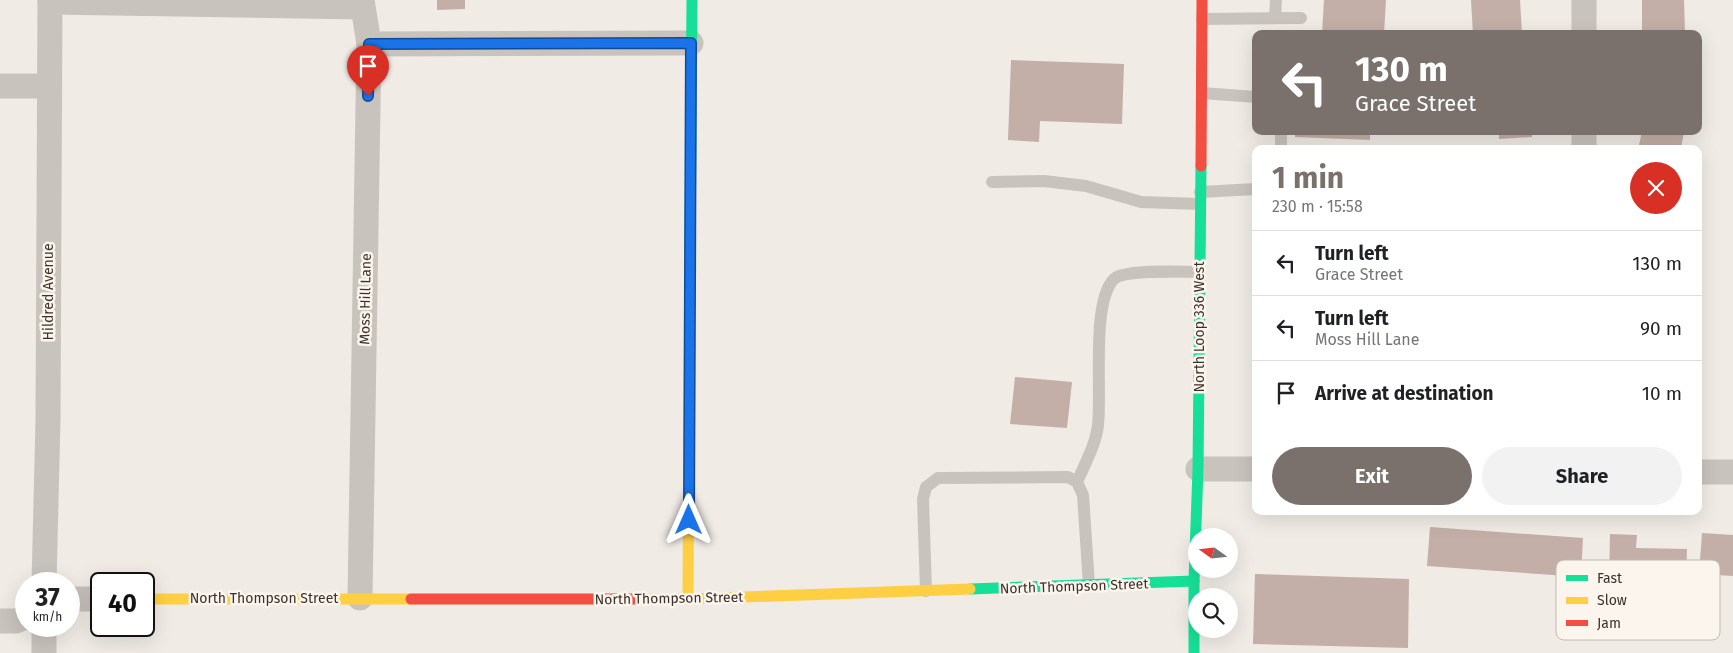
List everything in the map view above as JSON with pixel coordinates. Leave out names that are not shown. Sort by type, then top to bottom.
[{"type":"street","points":[[688,600],[692,0]]},
{"type":"street","name":"North Loop 336 West","points":[[1194,653],[1194,581],[1198,469],[1202,0]]},
{"type":"street","points":[[1584,0],[1584,30]]},
{"type":"street","points":[[50,1],[362,4]]},
{"type":"street","name":"Hildred Avenue","points":[[44,572],[48,420],[48,86],[50,1]]},
{"type":"street","name":"Moss Hill Lane","points":[[360,598],[369,44],[362,4]]},
{"type":"street","points":[[369,44],[691,43]]},
{"type":"street","points":[[0,86],[48,86]]},
{"type":"street","points":[[1198,469],[1252,470]]},
{"type":"street","points":[[1702,472],[1733,472]]},
{"type":"street","name":"North Thompson Street","points":[[155,599],[688,600],[1194,581]]},
{"type":"street","points":[[0,621],[15,621]]},
{"type":"street","points":[[44,637],[44,653]]},
{"type":"lane","points":[[1275,18],[1276,0]]},
{"type":"lane","points":[[1202,19],[1301,18]]},
{"type":"lane","points":[[1202,93],[1252,97]]},
{"type":"lane","points":[[992,182],[1044,181],[1086,186],[1141,202],[1200,198],[1252,190]]},
{"type":"lane","points":[[1077,482],[1091,450],[1098,426],[1101,313],[1105,293],[1114,279],[1126,274],[1200,272]]},
{"type":"lane","points":[[926,591],[923,499],[926,487],[938,478],[1068,477],[1077,482],[1083,495],[1089,585]]},
{"type":"building","points":[[437,0],[465,0],[465,9],[437,10]]},
{"type":"building","points":[[1324,0],[1386,0],[1384,30],[1322,30]]},
{"type":"building","points":[[1471,0],[1520,0],[1522,30],[1473,30]]},
{"type":"building","points":[[1642,0],[1684,0],[1685,30],[1642,30]]},
{"type":"building","points":[[1011,60],[1124,64],[1122,124],[1040,121],[1039,142],[1008,140]]},
{"type":"building","points":[[1295,135],[1370,135],[1370,140],[1295,137]]},
{"type":"building","points":[[1499,135],[1532,135],[1532,137],[1499,139]]},
{"type":"building","points":[[1641,135],[1683,135],[1682,145],[1639,145]]},
{"type":"building","points":[[1015,377],[1072,382],[1067,428],[1010,424]]},
{"type":"building","points":[[1430,527],[1583,538],[1582,560],[1556,560],[1556,575],[1427,566]]},
{"type":"building","points":[[1702,533],[1733,535],[1733,576],[1720,575],[1720,560],[1700,560]]},
{"type":"building","points":[[1610,534],[1637,535],[1636,548],[1687,549],[1687,560],[1610,560]]},
{"type":"building","points":[[1255,574],[1409,579],[1408,648],[1253,644]]},
{"type":"traffic: fast","points":[[690,250],[692,0]]},
{"type":"traffic: fast","points":[[1194,653],[1201,166]]},
{"type":"traffic: fast","points":[[970,589],[1194,581]]},
{"type":"traffic: slow","points":[[688,599],[690,250]]},
{"type":"traffic: slow","points":[[643,599],[970,589]]},
{"type":"traffic: slow","points":[[155,599],[411,599]]},
{"type":"traffic: jam","points":[[1201,166],[1202,0]]},
{"type":"traffic: jam","points":[[411,599],[643,599]]},
{"type":"route","points":[[368,96],[369,44],[691,43],[689,520]]}]
